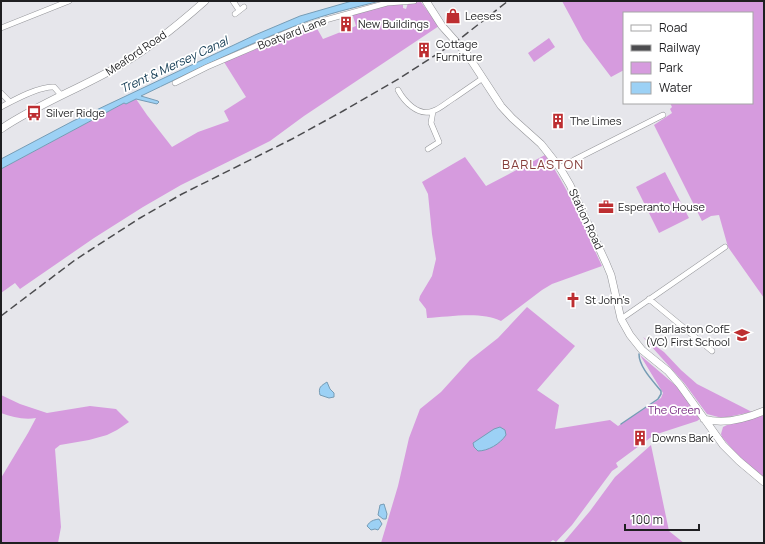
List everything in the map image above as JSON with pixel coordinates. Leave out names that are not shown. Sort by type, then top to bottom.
[{"type":"street","points":[[1,28],[69,1]]},
{"type":"street","name":"Meaford Road","points":[[1,129],[36,107],[88,83],[129,60],[178,24],[205,1]]},
{"type":"street","points":[[233,1],[239,10]]},
{"type":"street","name":"Boatyard Lane","points":[[175,83],[207,67],[293,30],[387,3],[414,1]]},
{"type":"street","name":"Station Road","points":[[426,1],[442,26],[462,47],[501,106],[541,144],[560,168],[589,224],[609,269],[621,319],[630,336],[642,350],[668,371],[680,385],[715,436],[731,454],[764,482]]},
{"type":"street","points":[[398,90],[406,103],[424,112],[433,112],[483,78]]},
{"type":"street","points":[[1,107],[50,86],[54,87],[61,95]]},
{"type":"street","points":[[1,93],[10,102]]},
{"type":"street","points":[[428,149],[439,142],[431,123],[433,112]]},
{"type":"street","points":[[560,168],[663,115]]},
{"type":"street","points":[[621,319],[725,247]]},
{"type":"street","points":[[649,299],[712,351]]},
{"type":"street","points":[[704,420],[722,423],[754,415],[764,410]]},
{"type":"street","points":[[715,436],[722,423]]},
{"type":"green space","points":[[562,1],[764,1],[764,298],[728,247],[719,215],[711,216],[702,221],[654,125],[672,113],[670,109],[672,107],[670,104],[753,104],[753,12],[623,12],[623,71],[611,77],[583,40]]},
{"type":"green space","points":[[421,2],[439,26],[304,116],[270,141],[181,185],[143,207],[94,238],[20,289],[15,283],[1,293],[1,169],[124,103],[126,104],[136,99],[172,147],[198,132],[229,121],[224,111],[246,97],[224,62],[315,25],[323,39],[356,26],[352,13],[388,4],[403,4],[403,8],[406,9],[408,3]]},
{"type":"green space","points":[[549,38],[555,47],[534,62],[528,53]]},
{"type":"green space","points":[[545,155],[569,195],[602,266],[552,284],[501,321],[475,315],[427,318],[426,309],[419,300],[432,276],[436,259],[428,194],[422,182],[465,157],[486,186]]},
{"type":"green space","points":[[665,172],[689,218],[659,233],[636,187]]},
{"type":"green space","points":[[527,307],[575,346],[537,390],[559,405],[555,429],[610,420],[618,426],[661,398],[663,393],[640,355],[681,390],[700,419],[654,435],[616,463],[618,467],[612,471],[572,525],[556,542],[553,540],[549,543],[381,543],[398,486],[409,438],[420,409],[441,392],[470,360],[498,338]]},
{"type":"green space","name":"The Green","points":[[643,337],[664,352],[697,384],[752,412],[722,418],[707,414],[685,384]]},
{"type":"green space","points":[[1,395],[20,404],[47,413],[90,406],[116,409],[129,422],[107,435],[60,445],[55,449],[61,527],[58,543],[1,542],[1,478],[36,418],[18,418],[1,413]]},
{"type":"green space","name":"The Green","points":[[764,415],[764,477],[738,456],[721,434],[723,427],[727,425]]},
{"type":"green space","points":[[651,445],[669,531],[684,543],[563,543],[590,511],[615,477]]},
{"type":"water","points":[[352,1],[380,1],[310,20],[240,49],[141,96],[158,101],[159,102],[157,104],[136,99],[126,104],[124,103],[1,169],[1,159],[73,121],[255,35],[300,16]]},
{"type":"water","points":[[327,382],[330,389],[334,393],[334,397],[329,398],[320,395],[320,387]]},
{"type":"water","points":[[500,427],[505,430],[506,435],[497,444],[482,451],[478,451],[474,447],[473,443],[494,429]]},
{"type":"water","points":[[384,504],[387,514],[386,519],[383,519],[378,515],[380,505]]},
{"type":"water","points":[[379,519],[382,524],[378,530],[371,530],[367,526],[372,521]]},
{"type":"waterway","points":[[621,424],[658,399],[661,394],[661,391],[641,364],[639,354]]},
{"type":"railway","points":[[1,316],[75,260],[140,218],[182,194],[292,139],[400,78],[456,42],[508,1]]},
{"type":"place","name":"Leeses","points":[[453,16]]},
{"type":"place","name":"New Buildings","points":[[346,24]]},
{"type":"place","name":"Cottage Furniture","points":[[424,50]]},
{"type":"place","name":"Silver Ridge","points":[[34,113]]},
{"type":"place","name":"The Limes","points":[[558,121]]},
{"type":"place","name":"Esperanto House","points":[[606,207]]},
{"type":"place","name":"St John's","points":[[573,300]]},
{"type":"place","name":"Barlaston CofE (VC) First School","points":[[742,335]]},
{"type":"place","name":"Downs Bank","points":[[640,438]]},
{"type":"district","name":"BARLASTON","points":[[543,164]]},
{"type":"water label","name":"Trent & Mersey Canal","points":[[174,65]]}]
